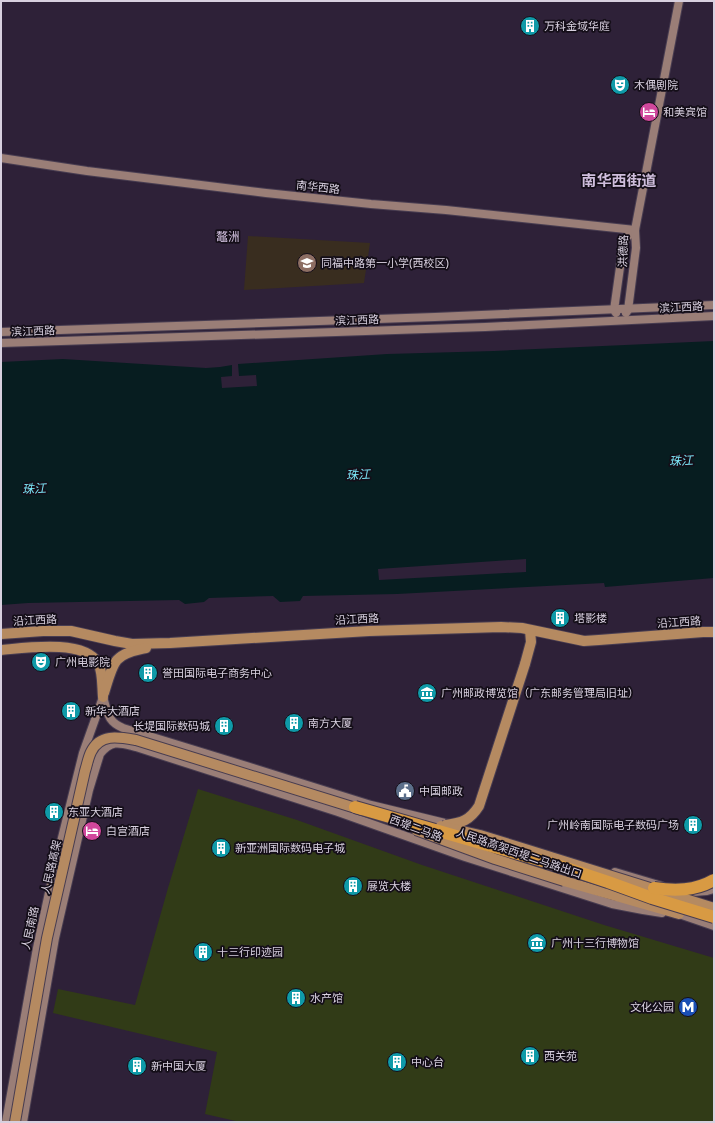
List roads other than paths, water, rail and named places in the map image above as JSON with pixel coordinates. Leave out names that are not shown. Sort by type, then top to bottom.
[{"type":"highway","points":[[355,807],[560,866],[652,898],[714,917]]},
{"type":"highway","points":[[655,886],[686,890],[704,885],[714,880]]},
{"type":"main road","points":[[634,230],[680,1]]},
{"type":"main road","name":"南华西路","points":[[1,158],[87,171],[371,204],[446,210],[634,230]]},
{"type":"main road","name":"洪德路","points":[[621,321],[628,310],[636,248],[634,230]]},
{"type":"main road","name":"洪德路","points":[[614,310],[622,246],[626,238],[634,230]]},
{"type":"main road","name":"滨江西路","points":[[1,332],[628,310],[714,305]]},
{"type":"main road","points":[[614,310],[621,321]]},
{"type":"main road","name":"滨江西路","points":[[1,343],[485,327],[714,316]]},
{"type":"main road","name":"沿江西路","points":[[1,634],[71,631],[132,644],[393,630],[501,627],[530,630],[566,638],[591,641],[714,632]]},
{"type":"main road","points":[[427,823],[447,825],[461,822],[474,814],[479,806],[525,664],[531,642],[530,630]]},
{"type":"main road","points":[[103,697],[117,660],[135,650],[170,643]]},
{"type":"main road","points":[[1,650],[61,647],[72,648],[95,658],[101,671],[103,697],[108,714],[115,725],[123,728],[136,747]]},
{"type":"main road","name":"人民南路","points":[[6,1122],[37,948],[53,874],[82,752],[103,697]]},
{"type":"main road","name":"西堤二马路","points":[[123,728],[371,805],[464,827],[655,886],[694,892],[714,889]]},
{"type":"main road","points":[[23,1122],[55,938],[89,790],[100,754],[104,749],[116,742],[120,743],[140,734]]},
{"type":"main road","name":"人民路高架","points":[[16,1122],[47,938],[85,771],[91,752],[95,746],[107,738],[116,737],[136,740],[355,807]]},
{"type":"main road","name":"西堤二马路","points":[[120,743],[338,812],[465,857],[612,904],[643,910],[679,914],[714,926]]},
{"type":"main road","points":[[355,807],[480,835],[655,886],[714,908]]},
{"type":"main road","name":"人民路高架西堤二马路出口","points":[[355,807],[495,859],[564,881],[679,914]]},
{"type":"main road","points":[[464,827],[482,848]]},
{"type":"main road","points":[[414,838],[482,848],[642,898],[679,914]]},
{"type":"water","name":"珠江","points":[[714,341],[714,578],[605,587],[604,583],[397,594],[303,596],[300,601],[280,602],[273,596],[209,598],[204,602],[185,604],[179,600],[28,603],[1,605],[1,362],[63,359],[206,368],[238,364],[387,354],[494,351]]},
{"type":"place","name":"万科金域华庭","points":[[530,26]]},
{"type":"place","name":"木偶剧院","points":[[620,85]]},
{"type":"place","name":"和美宾馆","points":[[649,112]]},
{"type":"place","name":"同福中路第一小学(西校区)","points":[[307,263]]},
{"type":"place","name":"塔影楼","points":[[560,618]]},
{"type":"place","name":"广州电影院","points":[[41,662]]},
{"type":"place","name":"誉田国际电子商务中心","points":[[148,673]]},
{"type":"place","name":"广州邮政博览馆（广东邮务管理局旧址）","points":[[427,693]]},
{"type":"place","name":"新华大酒店","points":[[71,711]]},
{"type":"place","name":"南方大厦","points":[[294,723]]},
{"type":"place","name":"长堤国际数码城","points":[[224,726]]},
{"type":"place","name":"中国邮政","points":[[405,791]]},
{"type":"place","name":"东亚大酒店","points":[[54,812]]},
{"type":"place","name":"广州岭南国际电子数码广场","points":[[693,825]]},
{"type":"place","name":"白宫酒店","points":[[92,831]]},
{"type":"place","name":"新亚洲国际数码电子城","points":[[221,848]]},
{"type":"place","name":"展览大楼","points":[[353,886]]},
{"type":"place","name":"广州十三行博物馆","points":[[537,943]]},
{"type":"place","name":"十三行印迹园","points":[[203,952]]},
{"type":"place","name":"水产馆","points":[[296,998]]},
{"type":"place","name":"文化公园","points":[[688,1007]]},
{"type":"place","name":"西关苑","points":[[530,1056]]},
{"type":"place","name":"中心台","points":[[397,1062]]},
{"type":"place","name":"新中国大厦","points":[[137,1066]]},
{"type":"district","name":"南华西街道","points":[[619,181]]},
{"type":"district","name":"鼇洲","points":[[228,237]]}]
